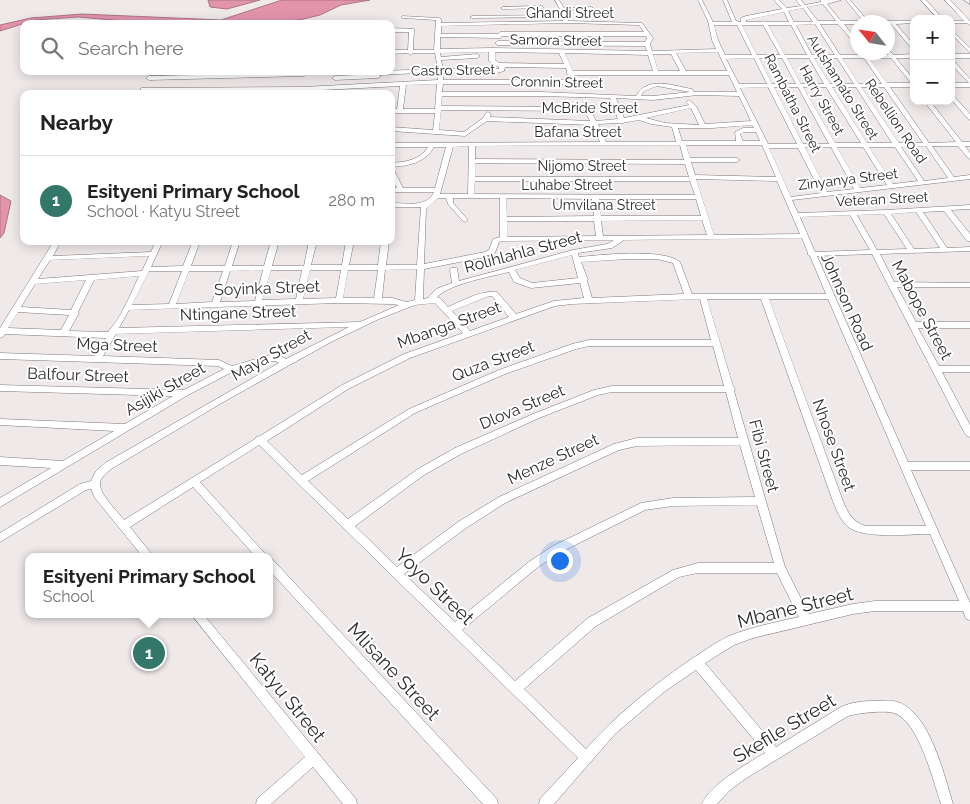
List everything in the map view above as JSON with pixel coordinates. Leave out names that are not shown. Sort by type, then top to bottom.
[{"type":"street","points":[[499,0],[505,16]]},
{"type":"street","points":[[537,0],[541,7],[565,20]]},
{"type":"street","points":[[557,0],[563,9],[570,43],[570,53]]},
{"type":"street","name":"Johnson Road","points":[[700,0],[721,54],[765,144],[829,296],[968,610]]},
{"type":"street","name":"Rambatha Street","points":[[725,0],[739,22],[825,194]]},
{"type":"street","name":"Autshamato Street","points":[[776,0],[784,10],[789,22],[891,187]]},
{"type":"street","name":"Rebellion Road","points":[[798,0],[815,22],[922,183]]},
{"type":"street","points":[[739,22],[746,17],[804,7],[824,1],[839,0]]},
{"type":"street","points":[[848,0],[860,15]]},
{"type":"street","points":[[923,0],[937,15]]},
{"type":"street","points":[[947,0],[969,23]]},
{"type":"street","points":[[966,0],[970,3]]},
{"type":"street","points":[[824,1],[850,35]]},
{"type":"street","points":[[503,8],[541,7]]},
{"type":"street","points":[[563,9],[592,8]]},
{"type":"street","points":[[470,25],[473,14],[496,16],[553,15]]},
{"type":"street","points":[[496,16],[500,25],[500,35],[493,62],[502,66],[566,66]]},
{"type":"street","points":[[404,17],[436,17],[438,19],[438,48],[441,72],[436,131]]},
{"type":"street","name":"Ghandi Street","points":[[439,25],[500,25],[565,20],[640,24],[647,34]]},
{"type":"street","points":[[710,24],[739,22],[850,22]]},
{"type":"street","name":"Harry Street","points":[[764,22],[858,191]]},
{"type":"street","points":[[895,22],[910,22]]},
{"type":"street","points":[[955,22],[969,23]]},
{"type":"street","points":[[895,26],[910,44]]},
{"type":"street","points":[[395,30],[412,30],[410,53]]},
{"type":"street","points":[[438,35],[647,34],[650,39],[647,44],[656,84]]},
{"type":"street","points":[[955,34],[970,51]]},
{"type":"street","points":[[438,48],[495,49],[570,43],[647,44]]},
{"type":"street","name":"Samora Street","points":[[395,52],[410,53],[438,48],[562,53],[650,53],[672,51],[756,57],[850,55]]},
{"type":"street","points":[[440,59],[495,49]]},
{"type":"street","points":[[672,51],[684,73]]},
{"type":"street","points":[[562,53],[566,66],[604,144]]},
{"type":"street","name":"Samora Street","points":[[895,56],[910,56]]},
{"type":"street","points":[[955,56],[970,56]]},
{"type":"street","points":[[867,60],[952,179]]},
{"type":"street","points":[[895,60],[910,80]]},
{"type":"street","points":[[955,65],[970,84]]},
{"type":"street","points":[[395,72],[424,69],[441,72],[500,71],[502,66]]},
{"type":"street","points":[[570,73],[730,74]]},
{"type":"street","points":[[143,90],[151,75]]},
{"type":"street","points":[[149,78],[241,75]]},
{"type":"street","points":[[302,90],[303,75]]},
{"type":"street","points":[[335,78],[361,75]]},
{"type":"street","points":[[375,90],[378,75]]},
{"type":"street","name":"Castro Street","points":[[302,90],[403,83],[575,82]]},
{"type":"street","points":[[400,111],[403,83]]},
{"type":"street","points":[[638,97],[642,90],[656,84],[698,92]]},
{"type":"street","points":[[955,85],[970,84]]},
{"type":"street","name":"Cronnin Street","points":[[440,94],[580,95],[655,98],[698,92],[771,86],[910,85]]},
{"type":"street","points":[[682,95],[693,106],[703,126]]},
{"type":"street","points":[[612,96],[622,121]]},
{"type":"street","points":[[955,100],[970,118]]},
{"type":"street","points":[[930,105],[970,157]]},
{"type":"street","points":[[640,118],[693,106]]},
{"type":"street","points":[[395,111],[490,108],[588,109]]},
{"type":"street","points":[[395,129],[468,133],[486,118],[490,108]]},
{"type":"street","name":"McBride Street","points":[[486,118],[594,124],[640,118],[650,122],[674,125],[756,127]]},
{"type":"street","points":[[674,125],[688,161],[711,237]]},
{"type":"street","points":[[740,143],[736,136],[739,132],[756,127]]},
{"type":"street","points":[[461,145],[463,134]]},
{"type":"street","name":"Bafana Street","points":[[395,145],[681,143],[800,145],[970,144]]},
{"type":"street","points":[[395,165],[422,158],[429,152],[432,145]]},
{"type":"street","points":[[418,301],[425,205],[437,193],[450,145]]},
{"type":"street","points":[[471,197],[472,145]]},
{"type":"street","points":[[472,161],[737,160]]},
{"type":"street","name":"Zinyanya Street","points":[[788,198],[970,177]]},
{"type":"street","points":[[395,178],[401,190]]},
{"type":"street","name":"Nijomo Street","points":[[472,179],[779,179]]},
{"type":"street","name":"Luhabe Street","points":[[395,190],[471,197],[698,197]]},
{"type":"street","points":[[449,196],[450,203],[465,220]]},
{"type":"street","points":[[34,282],[145,271],[186,269],[420,267],[489,253],[493,250],[496,241],[504,239],[503,197]]},
{"type":"street","points":[[595,197],[600,238]]},
{"type":"street","points":[[395,205],[425,205]]},
{"type":"street","name":"Veteran Street","points":[[794,215],[970,207]]},
{"type":"street","points":[[946,209],[970,239]]},
{"type":"street","points":[[918,210],[945,250]]},
{"type":"street","points":[[886,212],[912,251]]},
{"type":"street","name":"Mabope Street","points":[[852,213],[937,369],[966,418],[970,434]]},
{"type":"street","name":"Umvilana Street","points":[[504,219],[705,218]]},
{"type":"street","name":"Rolihlahla Street","points":[[504,239],[803,236]]},
{"type":"street","points":[[578,238],[577,254],[589,300]]},
{"type":"street","name":"Rolihlahla Street","points":[[432,298],[439,292],[456,284],[612,245],[622,238]]},
{"type":"street","points":[[1,333],[56,245]]},
{"type":"street","points":[[98,360],[111,333],[127,308],[158,245]]},
{"type":"street","points":[[172,305],[195,245]]},
{"type":"street","points":[[215,304],[236,245]]},
{"type":"street","points":[[258,302],[274,245]]},
{"type":"street","points":[[299,301],[312,245]]},
{"type":"street","points":[[338,300],[349,245]]},
{"type":"street","points":[[378,300],[384,245]]},
{"type":"street","points":[[811,254],[970,249]]},
{"type":"street","points":[[49,258],[153,254]]},
{"type":"street","points":[[577,254],[671,259],[676,262],[689,297]]},
{"type":"street","points":[[512,269],[517,280],[527,286],[584,280]]},
{"type":"street","points":[[454,270],[456,284]]},
{"type":"street","points":[[64,334],[91,277]]},
{"type":"street","points":[[891,284],[970,285]]},
{"type":"street","points":[[448,310],[488,294],[494,294],[514,317]]},
{"type":"street","name":"Nhose Street","points":[[764,296],[838,500],[848,522],[860,529],[866,530],[932,530]]},
{"type":"street","name":"Mbanga Street","points":[[123,526],[319,401],[383,367],[467,333],[514,317],[561,302],[589,300],[829,296]]},
{"type":"street","name":"Fibi Street","points":[[704,297],[780,568],[806,619]]},
{"type":"street","points":[[432,298],[440,302],[467,333]]},
{"type":"street","name":"Maya Street","points":[[95,484],[99,474],[108,466],[285,363],[364,324],[418,301],[432,298]]},
{"type":"street","name":"Soyinka Street","points":[[127,308],[338,300],[378,300],[408,305]]},
{"type":"street","points":[[16,309],[75,313]]},
{"type":"street","name":"Ntingane Street","points":[[1,333],[111,333],[364,324]]},
{"type":"street","points":[[913,325],[970,325]]},
{"type":"street","name":"Quza Street","points":[[302,480],[412,411],[502,372],[575,346],[589,343],[717,343]]},
{"type":"street","name":"Mga Street","points":[[0,356],[219,363],[231,369]]},
{"type":"street","name":"Asijiki Street","points":[[0,503],[185,393],[231,369],[270,358],[278,358],[285,363]]},
{"type":"street","points":[[937,369],[970,369]]},
{"type":"street","name":"Balfour Street","points":[[0,388],[185,393]]},
{"type":"street","name":"Dlova Street","points":[[348,525],[421,472],[458,451],[536,416],[597,392],[618,389],[731,389]]},
{"type":"street","points":[[0,422],[126,428]]},
{"type":"street","name":"Yoyo Street","points":[[259,439],[586,758]]},
{"type":"street","name":"Menze Street","points":[[397,573],[462,525],[502,500],[617,447],[637,442],[745,441]]},
{"type":"street","points":[[0,461],[65,465]]},
{"type":"street","points":[[904,466],[970,466]]},
{"type":"street","points":[[193,481],[259,553]]},
{"type":"street","points":[[0,538],[83,488],[95,484],[98,494],[146,553]]},
{"type":"street","points":[[455,629],[534,564],[557,549],[644,506],[673,502],[761,502]]},
{"type":"street","name":"Mlisane Street","points":[[273,567],[492,804]]},
{"type":"street","points":[[516,688],[592,622],[677,573],[698,568],[780,568]]},
{"type":"street","name":"Mbane Street","points":[[545,804],[586,758],[633,710],[697,663],[731,641],[806,619],[875,606],[968,610]]},
{"type":"street","name":"Katyu Street","points":[[199,618],[351,804]]},
{"type":"street","points":[[697,663],[775,755]]},
{"type":"street","name":"Skefile Street","points":[[708,804],[725,787],[845,711],[864,707],[896,708],[910,717],[923,736],[947,804]]},
{"type":"street","points":[[262,804],[314,757]]},
{"type":"shaded area","points":[[208,0],[260,0],[227,9],[210,7]]},
{"type":"shaded area","points":[[282,0],[370,0],[341,5],[320,15],[299,20],[221,20]]},
{"type":"shaded area","points":[[82,14],[221,20],[112,20],[78,17],[22,20]]},
{"type":"shaded area","points":[[20,20],[20,25],[0,31],[0,25]]},
{"type":"shaded area","points":[[0,195],[11,201],[4,233],[0,238]]},
{"type":"place","name":"Esityeni Primary School","points":[[149,653]]}]
